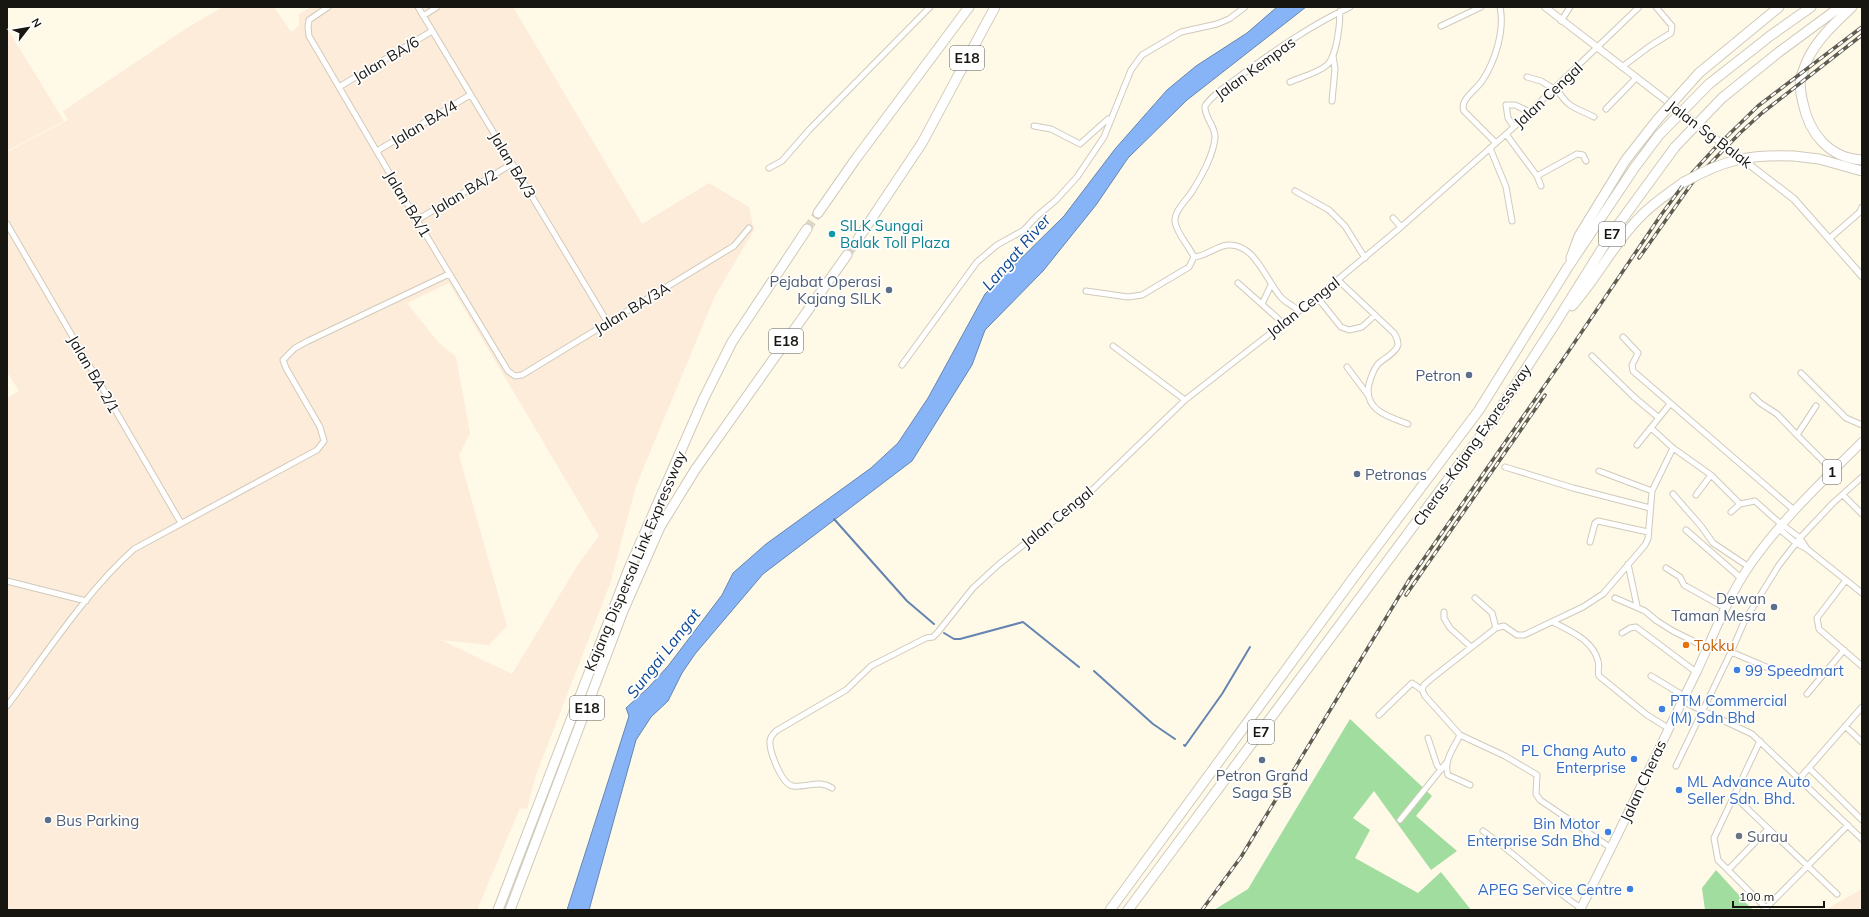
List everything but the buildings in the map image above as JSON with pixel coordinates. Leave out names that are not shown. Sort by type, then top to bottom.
[{"type":"highway","name":"E18","points":[[818,213],[855,160],[969,7]]},
{"type":"highway","name":"E18","points":[[858,239],[922,143],[995,7]]},
{"type":"highway","points":[[1568,267],[1579,236],[1624,161],[1656,120],[1700,73],[1779,7]]},
{"type":"highway","name":"Cheras–Kajang Expressway","points":[[1110,910],[1354,577],[1479,410],[1568,267],[1635,167],[1659,135],[1709,84],[1770,36],[1811,7]]},
{"type":"highway","name":"Cheras–Kajang Expressway","points":[[1128,910],[1496,415],[1610,236],[1675,148],[1722,98],[1779,52],[1840,7]]},
{"type":"highway","points":[[1852,7],[1823,37],[1808,59],[1800,79],[1801,95],[1810,128],[1818,138],[1836,153],[1847,158],[1862,160]]},
{"type":"highway","points":[[1555,324],[1588,287],[1625,233],[1643,214],[1684,182],[1720,165],[1740,158],[1765,155],[1819,159],[1862,171]]},
{"type":"highway","name":"Kajang Dispersal Link Expressway","points":[[498,910],[628,571],[704,398],[732,342],[807,229]]},
{"type":"highway","name":"Kajang Dispersal Link Expressway","points":[[510,910],[623,611],[660,527],[695,470],[847,255]]},
{"type":"main road","name":"Jalan Cheras","points":[[1581,909],[1696,672],[1725,608],[1748,567],[1778,523],[1794,510],[1862,442]]},
{"type":"street","name":"Jalan BA/1","points":[[328,7],[310,20],[308,27],[309,36],[416,220],[508,371]]},
{"type":"street","name":"Jalan BA/3","points":[[418,7],[608,323]]},
{"type":"street","points":[[423,16],[437,7]]},
{"type":"street","points":[[769,168],[782,162],[809,130],[930,7]]},
{"type":"street","points":[[902,365],[977,262],[996,245],[1016,236],[1024,230],[1037,216],[1056,200],[1096,152],[1104,137],[1131,70],[1142,55],[1181,32],[1217,24],[1229,19],[1244,7]]},
{"type":"street","name":"Jalan Kempas","points":[[1194,257],[1177,228],[1175,221],[1180,208],[1194,190],[1206,166],[1215,139],[1213,127],[1205,111],[1205,106],[1221,90],[1256,64],[1287,43],[1350,7]]},
{"type":"street","points":[[1441,26],[1481,7]]},
{"type":"street","points":[[1496,143],[1464,111],[1462,106],[1463,102],[1477,88],[1491,66],[1498,42],[1500,7]]},
{"type":"street","name":"Jalan Sg Balak","points":[[1545,7],[1622,68],[1777,184],[1794,199],[1862,276]]},
{"type":"street","points":[[1561,21],[1570,7]]},
{"type":"street","name":"Jalan Cengal","points":[[832,788],[823,784],[793,786],[788,784],[781,776],[771,746],[770,740],[772,735],[776,731],[846,690],[871,666],[911,647],[926,638],[933,637],[989,572],[1089,492],[1185,400],[1318,297],[1401,227],[1514,127],[1639,7]]},
{"type":"street","points":[[1622,68],[1650,46],[1671,33],[1672,26],[1656,7]]},
{"type":"street","points":[[1332,101],[1335,69],[1333,56],[1340,24],[1340,12]]},
{"type":"street","name":"Jalan BA/6","points":[[339,87],[432,32]]},
{"type":"street","points":[[1290,82],[1323,68],[1333,56]]},
{"type":"street","points":[[1527,77],[1541,81],[1555,89],[1573,108],[1594,117]]},
{"type":"street","points":[[1606,109],[1636,78]]},
{"type":"street","name":"Jalan BA/4","points":[[377,151],[470,95]]},
{"type":"street","points":[[1514,127],[1508,118],[1506,106],[1515,104],[1530,112]]},
{"type":"street","points":[[1034,126],[1063,134],[1080,144],[1108,119]]},
{"type":"street","points":[[1506,134],[1537,176],[1541,186]]},
{"type":"street","points":[[1490,148],[1506,187],[1512,221]]},
{"type":"street","points":[[1537,176],[1577,154],[1583,155],[1586,161]]},
{"type":"street","name":"Jalan BA/2","points":[[416,220],[512,164]]},
{"type":"street","points":[[1295,191],[1330,210],[1345,226],[1365,258]]},
{"type":"street","points":[[1830,238],[1860,212],[1862,207]]},
{"type":"street","points":[[1393,218],[1401,227]]},
{"type":"street","name":"Jalan BA 2/1","points":[[7,224],[181,523]]},
{"type":"street","name":"Jalan BA/3A","points":[[508,371],[514,376],[522,376],[734,246],[749,228]]},
{"type":"street","points":[[1086,291],[1128,296],[1142,296],[1189,267],[1194,257],[1220,247],[1240,245],[1253,254],[1271,285],[1285,302],[1299,311]]},
{"type":"street","points":[[7,706],[86,601],[121,561],[134,549],[317,450],[321,446],[324,440],[320,427],[286,368],[283,360],[289,353],[308,341],[449,274]]},
{"type":"street","points":[[1338,280],[1374,316],[1394,333],[1398,344],[1395,350],[1375,368],[1372,374],[1368,395]]},
{"type":"street","points":[[1238,283],[1283,324]]},
{"type":"street","points":[[1262,304],[1271,285]]},
{"type":"street","points":[[1318,297],[1341,327],[1348,330],[1362,327],[1374,316]]},
{"type":"street","points":[[1623,337],[1638,353],[1632,365],[1633,371],[1794,510]]},
{"type":"street","points":[[1113,346],[1185,400]]},
{"type":"street","points":[[1592,356],[1634,397],[1659,418]]},
{"type":"street","points":[[1346,367],[1368,395],[1370,402],[1380,413],[1408,424]]},
{"type":"street","points":[[1801,373],[1846,418],[1862,425]]},
{"type":"street","points":[[1753,396],[1760,403],[1777,414],[1833,471]]},
{"type":"street","points":[[1637,445],[1670,404]]},
{"type":"street","points":[[1797,435],[1816,406]]},
{"type":"street","points":[[1651,428],[1673,448],[1711,475],[1740,504]]},
{"type":"street","points":[[1422,690],[1424,685],[1432,678],[1496,628],[1504,626],[1517,634],[1524,634],[1553,622],[1598,599],[1645,545],[1648,532],[1652,491],[1673,448]]},
{"type":"street","points":[[1505,466],[1574,488],[1650,508]]},
{"type":"street","points":[[1599,472],[1652,491]]},
{"type":"street","points":[[1696,495],[1711,475]]},
{"type":"street","points":[[1676,766],[1753,605],[1779,565],[1800,538],[1833,503],[1862,477]]},
{"type":"street","points":[[1673,494],[1702,526],[1712,543],[1748,567]]},
{"type":"street","points":[[1843,495],[1862,514]]},
{"type":"street","points":[[1731,512],[1740,504],[1755,501],[1796,543],[1807,549],[1862,593]]},
{"type":"street","points":[[1590,542],[1595,523],[1598,521],[1648,532]]},
{"type":"street","points":[[1778,523],[1800,538],[1807,549]]},
{"type":"street","points":[[1686,530],[1742,579]]},
{"type":"street","points":[[1628,564],[1637,606]]},
{"type":"street","points":[[1666,568],[1680,577],[1684,585],[1725,608]]},
{"type":"street","points":[[1846,580],[1817,618],[1819,629],[1862,666]]},
{"type":"street","points":[[7,581],[86,601]]},
{"type":"street","points":[[1475,598],[1492,613],[1496,628]]},
{"type":"street","points":[[1615,598],[1637,606],[1673,631],[1707,648]]},
{"type":"street","points":[[1444,612],[1444,618],[1450,628],[1471,647]]},
{"type":"street","points":[[1553,622],[1583,639],[1592,649],[1599,662],[1597,670],[1599,676],[1647,715],[1668,728]]},
{"type":"street","points":[[1622,633],[1630,628],[1636,627],[1696,672]]},
{"type":"street","points":[[1807,694],[1844,650]]},
{"type":"street","points":[[1731,652],[1783,674]]},
{"type":"street","points":[[1651,676],[1702,710],[1752,734],[1800,778],[1862,839]]},
{"type":"street","points":[[1379,715],[1412,683],[1422,690],[1424,696],[1460,735],[1505,756],[1537,775],[1536,794],[1540,800],[1611,848]]},
{"type":"street","points":[[1800,778],[1862,707]]},
{"type":"street","points":[[1845,726],[1862,742]]},
{"type":"street","points":[[1400,820],[1447,762],[1460,735]]},
{"type":"street","points":[[1428,738],[1437,765],[1441,770]]},
{"type":"street","points":[[1760,741],[1733,795],[1714,838],[1718,860],[1765,909],[1848,826]]},
{"type":"street","points":[[1447,762],[1448,775],[1470,785]]},
{"type":"street","points":[[1809,768],[1862,820]]},
{"type":"street","points":[[1733,795],[1837,894]]},
{"type":"street","points":[[1728,870],[1768,829]]},
{"type":"street","points":[[1483,831],[1525,862],[1564,897],[1581,909]]},
{"type":"shaded area","points":[[223,7],[274,7],[291,32],[299,26],[299,14],[311,7],[513,7],[642,224],[709,183],[749,207],[754,230],[715,296],[636,486],[610,584],[536,775],[527,809],[520,808],[477,910],[7,910],[7,398],[19,391],[7,372],[7,152],[68,120],[63,111],[190,26]],"holes":[[[449,283],[599,536],[577,566],[512,674],[441,640],[489,645],[507,626],[459,455],[470,433],[456,357],[438,342],[407,303]]]},
{"type":"shaded area","points":[[7,28],[64,121],[7,151]]},
{"type":"shaded area","points":[[1862,889],[1862,910],[1825,910]]},
{"type":"green space","points":[[1350,719],[1432,796],[1416,816],[1457,851],[1431,870],[1374,791],[1353,818],[1370,830],[1355,858],[1418,893],[1441,872],[1471,910],[1214,910],[1248,889]]},
{"type":"green space","points":[[1716,870],[1753,910],[1705,910],[1702,888]]},
{"type":"water","points":[[1277,7],[1306,7],[1187,100],[1128,158],[1096,205],[1043,271],[985,330],[972,365],[912,461],[763,574],[695,654],[682,673],[668,701],[651,717],[636,740],[589,910],[567,910],[629,716],[626,708],[648,688],[668,666],[722,595],[733,573],[766,544],[871,468],[898,443],[928,398],[985,294],[1064,216],[1115,149],[1167,90],[1196,66],[1247,33]]},
{"type":"waterway","points":[[834,519],[907,601],[934,624]]},
{"type":"waterway","points":[[944,633],[954,639],[960,639],[1023,622],[1079,667]]},
{"type":"waterway","points":[[1184,745],[1185,746],[1222,694],[1250,647]]},
{"type":"waterway","points":[[1094,671],[1153,724],[1175,739]]},
{"type":"tunnel","points":[[807,229],[818,213]]},
{"type":"tunnel","points":[[847,255],[858,239]]},
{"type":"railway","points":[[1202,910],[1241,857],[1409,580],[1564,358],[1661,215],[1692,173],[1758,106],[1862,27]]},
{"type":"railway","points":[[1639,258],[1695,179],[1740,133],[1762,113],[1862,35]]},
{"type":"railway","points":[[1406,595],[1545,395]]},
{"type":"place","name":"SILK Sungai Balak Toll Plaza","points":[[832,234]]},
{"type":"place","name":"Pejabat Operasi Kajang SILK","points":[[889,290]]},
{"type":"place","name":"Petron","points":[[1469,375]]},
{"type":"place","name":"Petronas","points":[[1357,474]]},
{"type":"place","name":"Dewan Taman Mesra","points":[[1774,607]]},
{"type":"place","name":"Tokku","points":[[1686,645]]},
{"type":"place","name":"99 Speedmart","points":[[1737,670]]},
{"type":"place","name":"PTM Commercial (M) Sdn Bhd","points":[[1662,709]]},
{"type":"place","name":"PL Chang Auto Enterprise","points":[[1634,759]]},
{"type":"place","name":"Petron Grand Saga SB","points":[[1262,760]]},
{"type":"place","name":"ML Advance Auto Seller Sdn. Bhd.","points":[[1679,790]]},
{"type":"place","name":"Bus Parking","points":[[48,820]]},
{"type":"place","name":"Bin Motor Enterprise Sdn Bhd","points":[[1608,832]]},
{"type":"place","name":"Surau","points":[[1739,836]]},
{"type":"place","name":"APEG Service Centre","points":[[1630,889]]},
{"type":"water label","name":"Langat River","points":[[1016,252]]},
{"type":"water label","name":"Sungai Langat","points":[[663,653]]}]
